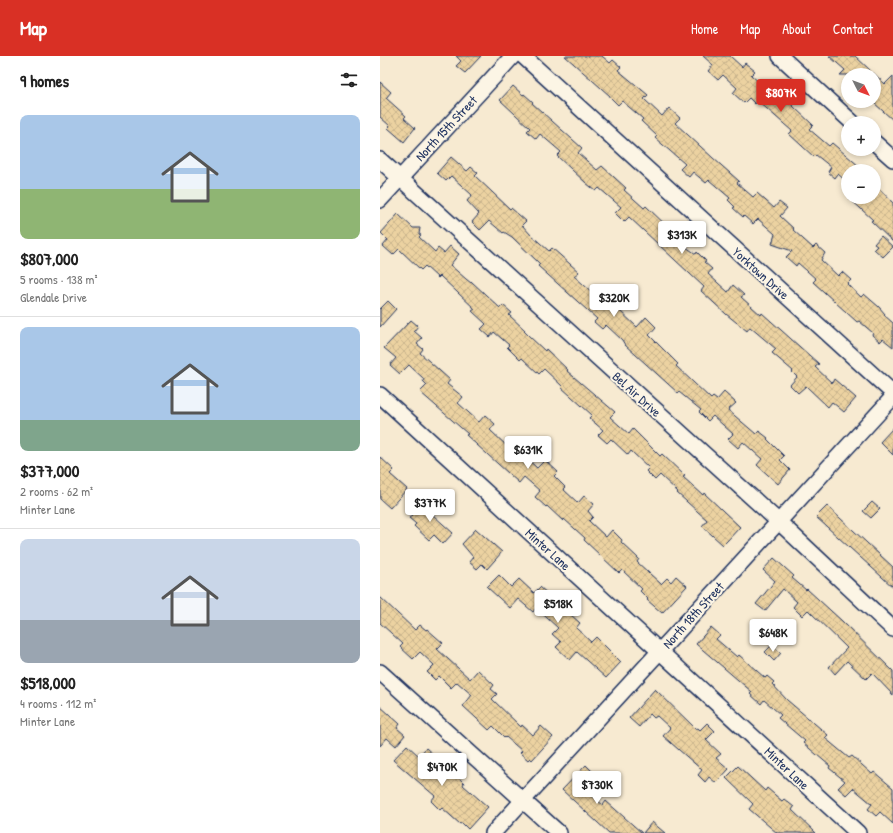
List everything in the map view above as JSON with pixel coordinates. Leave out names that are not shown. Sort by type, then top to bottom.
[{"type":"street","name":"North 15th Street","points":[[380,200],[513,56]]},
{"type":"street","name":"Yorktown Drive","points":[[524,56],[893,393]]},
{"type":"street","points":[[780,56],[845,116]]},
{"type":"street","points":[[881,148],[893,159]]},
{"type":"street","name":"Bel Air Drive","points":[[380,160],[779,522],[893,628]]},
{"type":"street","name":"Minter Lane","points":[[380,395],[858,833]]},
{"type":"street","name":"North 18th Street","points":[[493,833],[893,397]]},
{"type":"street","points":[[380,672],[559,833]]},
{"type":"building","points":[[456,56],[481,56],[465,73],[456,66],[461,61]]},
{"type":"building","points":[[565,56],[602,56],[610,63],[613,60],[621,67],[618,70],[648,95],[644,99],[662,116],[669,108],[680,118],[675,123],[739,181],[737,183],[753,197],[757,193],[774,208],[779,202],[787,208],[780,216],[813,248],[816,245],[825,253],[821,260],[838,276],[842,272],[851,280],[847,284],[861,297],[864,294],[879,307],[885,314],[884,315],[893,323],[893,347],[883,339],[880,342],[872,335],[873,333],[859,321],[857,322],[813,282],[816,279],[798,263],[796,266],[786,257],[792,251],[772,244],[775,234],[758,219],[753,224],[744,216],[743,217],[733,208],[735,207],[728,200],[730,198],[709,180],[706,183],[693,172],[689,177],[680,169],[685,164],[655,138],[657,136],[641,121],[643,119],[622,101],[618,105]]},
{"type":"building","points":[[703,56],[730,56],[742,67],[745,63],[755,71],[751,75],[771,93],[775,89],[813,125],[809,129],[829,146],[832,143],[841,151],[841,156],[847,156],[857,164],[841,164],[841,177],[838,174],[835,178],[828,172],[831,167],[816,155],[814,157],[789,134],[792,131],[758,101],[755,104],[749,98],[744,103],[733,93],[737,88],[723,75],[718,80],[708,71],[713,65]]},
{"type":"building","points":[[829,56],[855,56],[868,68],[843,68]]},
{"type":"building","points":[[893,76],[893,120],[880,108],[881,108],[881,80],[885,84]]},
{"type":"building","points":[[380,82],[391,92],[386,98],[406,116],[404,118],[415,128],[404,142],[388,128],[390,126],[380,117]]},
{"type":"building","points":[[513,86],[533,102],[532,103],[582,148],[578,153],[597,170],[602,166],[626,188],[624,190],[644,208],[646,206],[686,247],[696,254],[697,252],[706,261],[704,262],[712,269],[708,274],[728,292],[733,285],[744,295],[741,297],[761,315],[762,313],[819,364],[815,367],[832,383],[834,379],[856,398],[844,412],[832,402],[828,407],[806,386],[798,393],[790,385],[797,377],[792,372],[793,371],[772,353],[776,349],[750,327],[747,331],[726,314],[701,291],[704,287],[629,217],[624,222],[615,213],[621,207],[599,188],[596,191],[586,183],[557,156],[561,152],[540,134],[536,139],[527,131],[530,128],[500,100]]},
{"type":"building","points":[[451,157],[467,171],[471,167],[478,173],[475,176],[510,209],[511,208],[526,221],[522,225],[531,235],[549,251],[552,248],[579,272],[574,276],[594,294],[597,291],[611,303],[615,299],[623,306],[619,310],[637,327],[646,317],[656,327],[649,335],[678,364],[676,366],[711,399],[713,397],[717,400],[724,392],[736,403],[728,410],[756,434],[759,431],[768,438],[767,439],[784,456],[780,460],[790,470],[778,484],[757,465],[762,459],[743,442],[738,448],[728,439],[733,434],[713,416],[708,421],[699,412],[701,410],[679,392],[678,393],[625,345],[622,340],[606,325],[602,329],[594,322],[597,319],[538,266],[540,264],[512,237],[504,232],[503,233],[489,221],[480,230],[472,222],[479,214],[467,201],[472,195],[451,176],[446,181],[437,173]]},
{"type":"building","points":[[881,190],[893,203],[893,242],[871,221],[873,220],[856,204],[881,204]]},
{"type":"building","points":[[398,214],[413,228],[420,228],[419,234],[421,235],[419,237],[435,252],[438,248],[444,253],[450,246],[459,254],[450,265],[471,283],[472,282],[500,308],[503,305],[512,313],[509,315],[525,330],[524,331],[529,336],[545,351],[546,349],[568,370],[567,371],[615,412],[610,417],[629,434],[633,429],[660,456],[662,454],[685,476],[683,477],[703,495],[704,493],[740,527],[723,545],[702,526],[707,520],[677,493],[678,492],[660,475],[655,480],[646,471],[649,468],[631,451],[628,455],[611,439],[607,443],[598,435],[603,430],[589,418],[592,415],[561,387],[562,386],[544,369],[539,374],[522,358],[520,360],[507,347],[509,345],[494,332],[490,337],[481,329],[486,324],[472,311],[475,309],[440,276],[438,278],[425,266],[421,270],[399,249],[393,255],[383,246],[388,240],[381,233]]},
{"type":"building","points":[[881,236],[893,247],[883,257],[874,249],[877,246],[874,244]]},
{"type":"building","points":[[388,301],[396,309],[380,327],[380,309]]},
{"type":"building","points":[[411,320],[418,326],[414,331],[422,338],[417,344],[423,349],[420,353],[450,380],[447,384],[463,397],[458,403],[479,422],[485,415],[495,424],[490,430],[508,447],[514,441],[525,451],[522,454],[537,468],[545,460],[558,472],[554,476],[565,487],[563,489],[578,503],[584,496],[594,504],[588,511],[593,517],[589,521],[606,537],[612,530],[622,540],[621,542],[639,559],[637,562],[661,584],[667,578],[671,582],[676,576],[687,586],[662,613],[647,600],[648,599],[640,591],[642,589],[622,570],[619,573],[564,519],[563,521],[535,497],[540,491],[524,477],[519,483],[466,435],[468,434],[420,392],[427,385],[423,381],[424,379],[409,365],[400,374],[390,365],[396,358],[384,348]]},
{"type":"building","points":[[893,428],[893,455],[880,442]]},
{"type":"building","points":[[380,457],[394,470],[390,474],[407,489],[390,508],[380,499]]},
{"type":"building","points":[[427,501],[437,510],[433,515],[453,533],[443,544],[434,535],[429,540],[414,526],[416,524],[409,518],[413,515],[411,513],[420,503],[423,506]]},
{"type":"building","points":[[872,502],[880,509],[871,518],[863,511]]},
{"type":"building","points":[[827,506],[893,567],[893,587],[816,517]]},
{"type":"building","points":[[476,529],[502,552],[487,569],[482,564],[477,569],[469,562],[473,557],[462,544]]},
{"type":"building","points":[[774,558],[794,576],[792,578],[806,590],[807,589],[842,621],[893,671],[893,695],[872,673],[866,679],[847,661],[835,674],[829,667],[847,648],[808,610],[802,616],[793,607],[797,602],[783,589],[765,611],[756,604],[775,581],[763,570]]},
{"type":"building","points":[[499,575],[511,587],[519,579],[534,593],[540,587],[580,623],[576,628],[591,642],[596,637],[621,662],[606,678],[577,652],[570,660],[556,647],[561,642],[552,634],[558,628],[536,608],[533,612],[518,599],[510,608],[487,587]]},
{"type":"building","points":[[380,597],[415,630],[420,625],[443,643],[437,649],[470,679],[478,670],[494,685],[491,689],[497,694],[492,699],[521,727],[522,725],[533,735],[541,726],[553,737],[532,760],[530,758],[528,760],[520,753],[522,751],[506,737],[505,738],[493,726],[489,730],[463,706],[472,695],[457,682],[451,688],[439,676],[435,680],[427,672],[434,665],[420,652],[413,659],[400,647],[403,644],[380,623]]},
{"type":"building","points":[[711,627],[720,635],[716,639],[737,657],[739,655],[765,678],[767,676],[774,682],[772,684],[787,700],[828,735],[825,738],[849,758],[852,756],[872,774],[874,772],[893,788],[893,824],[880,812],[876,816],[868,809],[872,804],[853,788],[846,795],[838,788],[845,781],[803,743],[805,741],[778,718],[781,715],[764,700],[761,704],[750,694],[752,692],[696,644]]},
{"type":"building","points":[[772,645],[781,653],[774,661],[765,652]]},
{"type":"building","points":[[655,689],[696,729],[698,728],[700,730],[707,723],[715,731],[706,740],[721,754],[716,758],[729,769],[716,783],[709,777],[705,782],[698,775],[702,770],[663,736],[670,728],[657,716],[654,718],[650,714],[639,727],[629,718]]},
{"type":"building","points":[[380,706],[400,724],[397,728],[405,735],[396,746],[387,738],[380,746]]},
{"type":"building","points":[[407,745],[419,756],[426,748],[436,757],[433,761],[452,778],[455,774],[464,783],[463,785],[488,807],[468,829],[442,808],[440,810],[431,801],[435,796],[393,760]]},
{"type":"building","points":[[586,765],[595,774],[587,783],[591,786],[587,791],[603,805],[606,801],[642,833],[609,833],[562,790]]},
{"type":"building","points":[[738,766],[765,791],[767,788],[782,801],[784,799],[794,807],[792,810],[816,833],[777,833],[749,809],[753,804],[726,778]]},
{"type":"building","points":[[652,822],[665,833],[643,833]]}]
